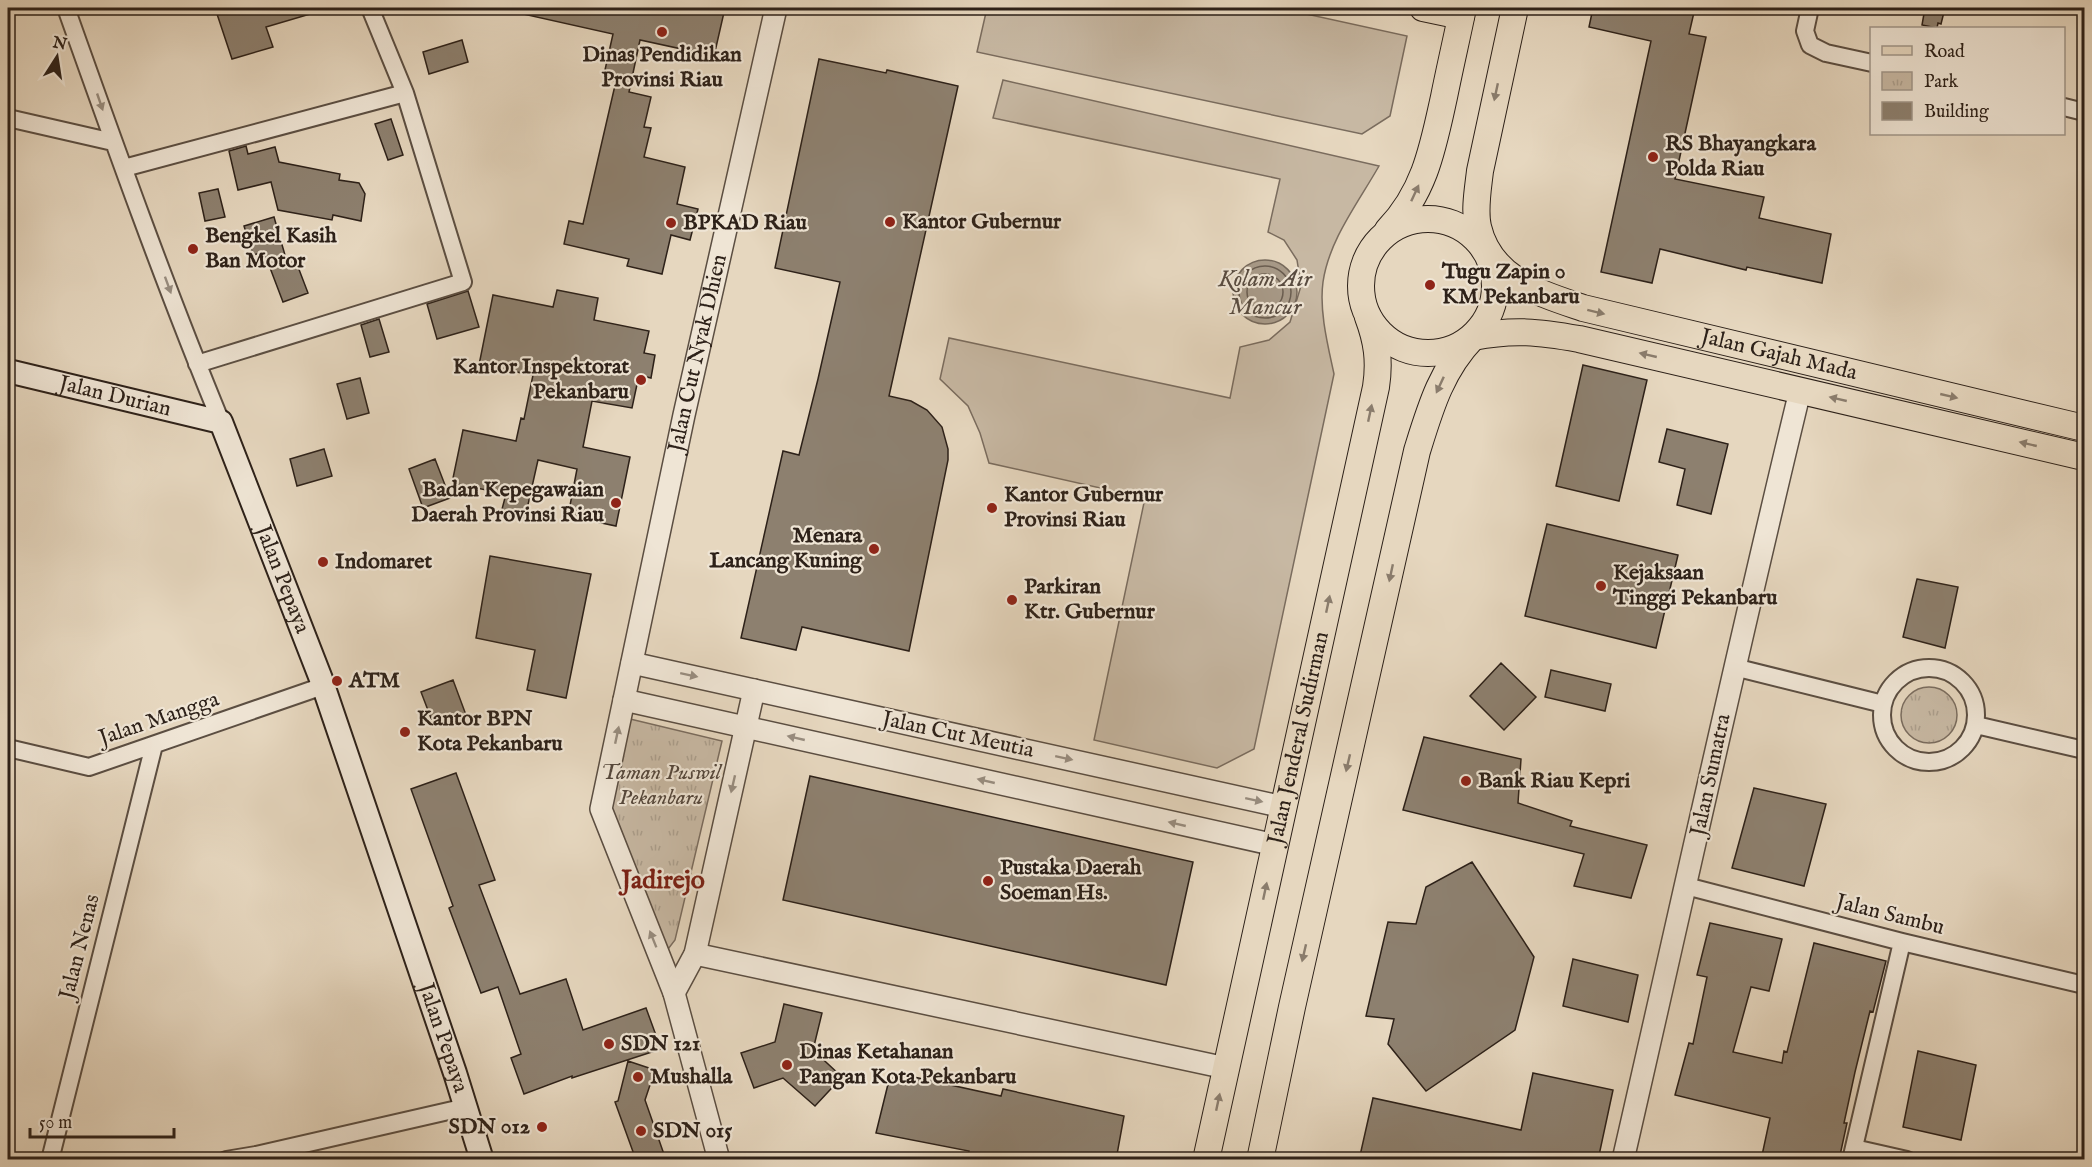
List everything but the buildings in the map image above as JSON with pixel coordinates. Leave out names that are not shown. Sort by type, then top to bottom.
[{"type":"main road","points":[[1424,8],[1462,12],[1430,159],[1414,198],[1403,215],[1370,252],[1363,268],[1362,293],[1368,317],[1377,330],[1395,345],[1416,352],[1438,353],[1459,346],[1473,337]]},
{"type":"main road","points":[[1260,1160],[1292,1007],[1418,451],[1440,383],[1461,350],[1486,320],[1495,297],[1494,268],[1478,226],[1477,196],[1480,171],[1515,8]]},
{"type":"main road","points":[[1380,239],[1409,221],[1427,219],[1444,221],[1462,228],[1476,238],[1487,252]]},
{"type":"main road","name":"Jalan Gajah Mada","points":[[1487,252],[1500,268],[1522,284],[1583,308],[2085,428]]},
{"type":"main road","name":"Jalan Jenderal Sudirman","points":[[1206,1160],[1376,387],[1379,354],[1368,317]]},
{"type":"main road","name":"Jalan Gajah Mada","points":[[1473,337],[1500,332],[1539,332],[1579,339],[2085,457]]},
{"type":"main road","name":"Jalan Durian","points":[[8,371],[220,422]]},
{"type":"main road","points":[[1903,414],[1909,387]]},
{"type":"main road","name":"Jalan Pepaya","points":[[220,422],[323,686],[482,1160]]},
{"type":"street","name":"Jalan Pepaya","points":[[66,8],[113,142],[220,422]]},
{"type":"street","points":[[197,364],[463,282],[405,93],[370,8]]},
{"type":"street","name":"Jalan Cut Nyak Dhien","points":[[674,993],[601,809],[684,415],[776,8]]},
{"type":"street","points":[[1810,8],[1805,31],[1810,45],[1826,53],[1870,63]]},
{"type":"street","points":[[124,168],[405,93]]},
{"type":"street","points":[[2065,107],[2085,112]]},
{"type":"street","points":[[8,118],[113,142]]},
{"type":"street","name":"Jalan Sumatra","points":[[1623,1160],[1734,667],[1800,391]]},
{"type":"street","name":"Jalan Cut Meutia","points":[[632,663],[1283,807]]},
{"type":"street","points":[[1734,667],[1883,704]]},
{"type":"street","points":[[1931,668],[1948,672],[1961,680],[1971,693],[1976,709],[1976,725],[1961,751],[1948,759],[1934,762],[1919,761],[1905,756],[1885,734],[1882,719],[1883,704],[1890,689],[1900,677],[1915,670],[1931,668]]},
{"type":"street","name":"Jalan Mangga","points":[[8,748],[89,767],[323,686]]},
{"type":"street","points":[[719,1160],[674,993],[695,954],[754,690]]},
{"type":"street","name":"Jalan Cut Meutia","points":[[624,700],[1275,845]]},
{"type":"street","points":[[1976,725],[2085,750]]},
{"type":"street","name":"Jalan Nenas","points":[[51,1160],[154,745]]},
{"type":"street","name":"Jalan Sambu","points":[[1686,886],[1902,942],[2085,985]]},
{"type":"street","points":[[1902,942],[1853,1154],[1907,1160]]},
{"type":"street","points":[[695,954],[1226,1068]]},
{"type":"street","points":[[226,1160],[466,1107]]},
{"type":"green space","points":[[987,8],[1279,8],[1407,36],[1390,116],[1362,134],[977,52]]},
{"type":"green space","points":[[1003,80],[1379,166],[1345,222],[1326,266],[1322,305],[1334,374],[1254,749],[1217,768],[1094,740],[1145,498],[989,463],[980,433],[968,406],[940,379],[949,338],[1230,398],[1240,347],[1269,340],[1290,322],[1301,286],[1297,260],[1284,240],[1268,232],[1280,179],[993,118]]},
{"type":"green space","points":[[1929,687],[1940,689],[1949,695],[1955,704],[1957,715],[1955,726],[1949,735],[1940,741],[1929,743],[1918,741],[1909,735],[1903,726],[1901,715],[1903,704],[1909,695],[1918,689]]},
{"type":"green space","name":"Taman Puswil Pekanbaru","points":[[626,718],[722,741],[675,940],[662,957],[606,809]]},
{"type":"water","name":"Kolam Air Mancur","points":[[1265,260],[1283,266],[1291,274],[1297,292],[1291,310],[1283,318],[1265,324],[1247,318],[1239,310],[1233,292],[1239,274],[1247,266]]},
{"type":"place","name":"Dinas Pendidikan Provinsi Riau","points":[[662,32]]},
{"type":"place","name":"RS Bhayangkara Polda Riau","points":[[1653,157]]},
{"type":"place","name":"Kantor Gubernur","points":[[890,222]]},
{"type":"place","name":"BPKAD Riau","points":[[671,223]]},
{"type":"place","name":"Bengkel Kasih Ban Motor","points":[[193,249]]},
{"type":"place","name":"Tugu Zapin 0 KM Pekanbaru","points":[[1430,285]]},
{"type":"place","name":"Kantor Inspektorat Pekanbaru","points":[[641,380]]},
{"type":"place","name":"Badan Kepegawaian Daerah Provinsi Riau","points":[[616,503]]},
{"type":"place","name":"Kantor Gubernur Provinsi Riau","points":[[992,508]]},
{"type":"place","name":"Menara Lancang Kuning","points":[[874,549]]},
{"type":"place","name":"Indomaret","points":[[323,562]]},
{"type":"place","name":"Kejaksaan Tinggi Pekanbaru","points":[[1601,586]]},
{"type":"place","name":"Parkiran Ktr. Gubernur","points":[[1012,600]]},
{"type":"place","name":"ATM","points":[[337,681]]},
{"type":"place","name":"Kantor BPN Kota Pekanbaru","points":[[405,732]]},
{"type":"place","name":"Bank Riau Kepri","points":[[1466,781]]},
{"type":"place","name":"Pustaka Daerah Soeman Hs.","points":[[988,881]]},
{"type":"place","name":"SDN 121","points":[[609,1044]]},
{"type":"place","name":"Dinas Ketahanan Pangan Kota Pekanbaru","points":[[787,1065]]},
{"type":"place","name":"Mushalla","points":[[638,1077]]},
{"type":"place","name":"SDN 012","points":[[542,1127]]},
{"type":"place","name":"SDN 015","points":[[641,1131]]},
{"type":"district","name":"Jadirejo","points":[[663,880]]}]
